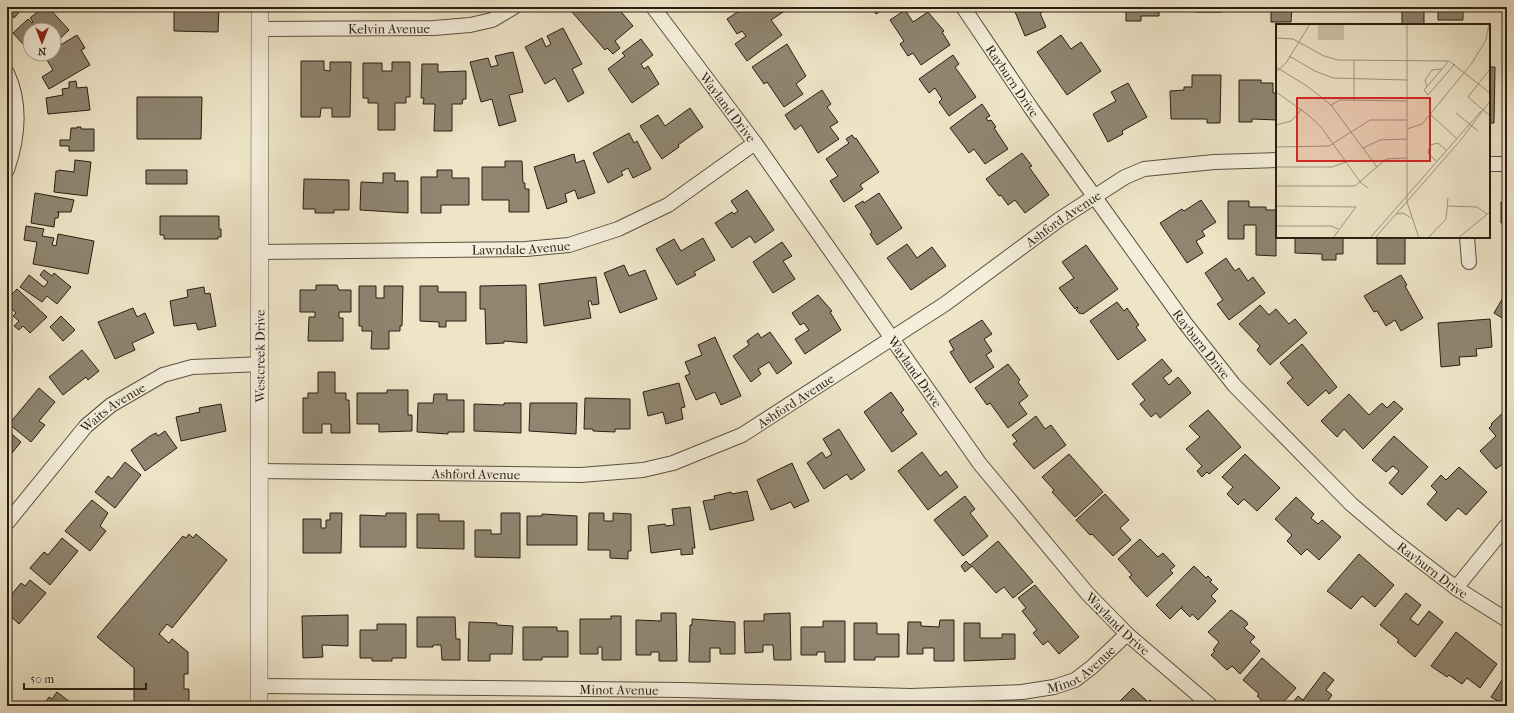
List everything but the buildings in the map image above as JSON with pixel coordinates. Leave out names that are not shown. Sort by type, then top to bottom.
[{"type":"street","name":"Westcreek Drive","points":[[259,706],[260,7]]},
{"type":"street","name":"Kelvin Avenue","points":[[260,29],[441,27],[470,25],[492,20],[514,7]]},
{"type":"street","name":"Wayland Drive","points":[[653,7],[755,143],[891,340],[980,464],[1087,594],[1127,634],[1211,706]]},
{"type":"street","name":"Rayburn Drive","points":[[963,7],[1031,108],[1185,323],[1234,385],[1351,504],[1392,539],[1456,588],[1507,620]]},
{"type":"street","points":[[7,74],[14,87],[18,123],[7,170]]},
{"type":"street","name":"Lawndale Avenue","points":[[260,252],[526,250],[570,245],[618,229],[668,205],[755,143]]},
{"type":"street","name":"Ashford Avenue","points":[[259,471],[581,476],[642,470],[673,463],[742,435],[945,304],[1060,219],[1125,177],[1144,169],[1214,162],[1276,160]]},
{"type":"street","points":[[1490,164],[1507,164]]},
{"type":"street","points":[[1466,238],[1469,262]]},
{"type":"street","name":"Waits Avenue","points":[[7,523],[86,426],[111,405],[163,375],[192,367],[260,364]]},
{"type":"street","points":[[1456,588],[1507,525]]},
{"type":"street","name":"Minot Avenue","points":[[259,686],[682,690],[856,700],[911,696],[1022,692],[1054,687],[1074,680],[1092,667],[1127,634]]}]
